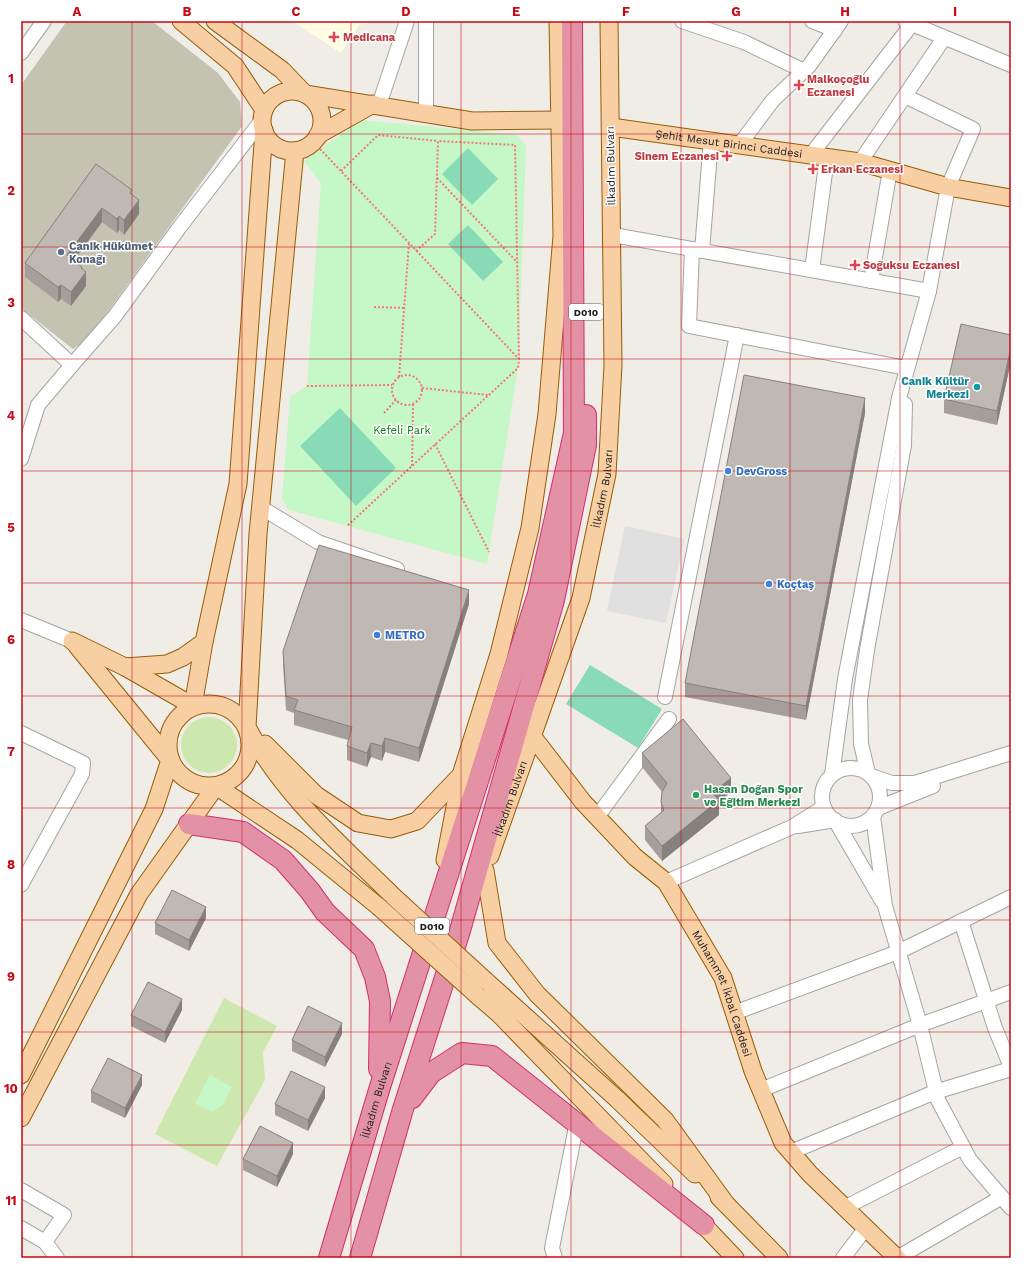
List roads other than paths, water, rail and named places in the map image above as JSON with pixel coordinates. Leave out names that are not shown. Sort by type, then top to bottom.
[{"type":"highway","name":"İlkadım Bulvarı","points":[[329,1258],[379,1090],[434,920],[546,597],[574,433],[572,21]]},
{"type":"highway","name":"İlkadım Bulvarı","points":[[360,1258],[403,1109],[459,934],[586,445],[585,21]]},
{"type":"highway","points":[[189,824],[243,832],[260,844],[282,860],[325,912],[364,949],[375,977],[380,1001],[379,1090]]},
{"type":"highway","points":[[403,1109],[430,1073],[462,1053],[492,1056],[577,1122],[704,1225]]},
{"type":"main road","points":[[181,21],[235,66],[263,120],[268,139],[276,146],[285,150],[295,151],[312,143],[319,142],[376,105]]},
{"type":"main road","points":[[215,21],[282,70],[305,94],[313,99],[322,116],[319,142]]},
{"type":"main road","name":"İlkadım Bulvarı","points":[[434,920],[461,775],[499,654],[532,513],[547,414],[562,236],[558,21]]},
{"type":"main road","name":"İlkadım Bulvarı","points":[[459,934],[485,870],[581,598],[607,474],[613,365],[613,235],[609,21]]},
{"type":"main road","points":[[193,706],[204,642],[238,484],[263,120],[269,102],[281,94],[295,91],[305,94],[472,120],[560,120]]},
{"type":"main road","name":"Şehit Mesut Birinci Caddesi","points":[[611,127],[860,162],[948,187],[1011,198]]},
{"type":"main road","points":[[72,640],[170,760],[177,772],[188,781],[202,786],[216,786],[228,782],[238,774],[246,764],[250,752],[250,739],[246,726],[260,507],[295,151]]},
{"type":"main road","points":[[72,640],[125,667],[193,706]]},
{"type":"main road","points":[[125,667],[167,664],[183,657],[204,642]]},
{"type":"main road","points":[[21,1075],[154,809],[170,760],[167,747],[169,735],[174,723],[182,713],[193,706],[205,703],[218,704],[230,708],[239,716],[261,753],[307,812],[394,897],[482,989],[499,1014],[735,1258]]},
{"type":"main road","points":[[246,726],[316,794],[358,823],[391,829],[417,821],[461,775]]},
{"type":"main road","name":"Muhammet İkbal Caddesi","points":[[533,737],[583,802],[635,857],[666,882],[722,978],[761,1090],[783,1143],[844,1208],[897,1258]]},
{"type":"main road","points":[[21,1118],[138,894],[216,786]]},
{"type":"main road","points":[[216,786],[297,840],[617,1099],[726,1204],[779,1258]]},
{"type":"main road","points":[[485,870],[497,943],[537,994],[666,1120],[726,1204]]},
{"type":"street","points":[[21,53],[44,21]]},
{"type":"street","points":[[376,105],[407,21]]},
{"type":"street","points":[[426,21],[426,113]]},
{"type":"street","points":[[682,21],[744,42],[804,71]]},
{"type":"street","points":[[740,144],[773,100],[804,71],[838,26],[812,21]]},
{"type":"street","points":[[810,156],[908,23],[1011,65]]},
{"type":"street","points":[[860,162],[944,38]]},
{"type":"street","points":[[885,906],[835,820],[824,807],[823,790],[832,775],[844,679],[906,368],[928,291],[948,187],[972,129],[905,96]]},
{"type":"street","points":[[21,459],[38,405],[115,316],[179,228],[263,120]]},
{"type":"street","points":[[711,140],[689,326],[906,368]]},
{"type":"street","points":[[812,270],[827,158]]},
{"type":"street","points":[[871,281],[890,170]]},
{"type":"street","points":[[613,235],[928,291]]},
{"type":"street","points":[[21,318],[72,365]]},
{"type":"street","points":[[665,697],[737,335]]},
{"type":"street","points":[[897,1258],[1006,1203],[970,1160],[935,1092],[920,1025],[885,906],[876,812],[880,799],[879,789],[870,775],[861,744],[860,700],[867,650],[904,445],[906,368]]},
{"type":"street","points":[[260,507],[318,542],[408,573]]},
{"type":"street","points":[[21,620],[72,640]]},
{"type":"street","points":[[597,817],[669,719]]},
{"type":"street","points":[[21,733],[83,763],[82,774],[21,885]]},
{"type":"street","points":[[832,775],[840,770],[850,768],[860,769],[870,775],[892,783],[915,783],[1011,753]]},
{"type":"street","points":[[792,827],[835,820],[842,824],[855,825],[867,821],[876,812],[961,776],[1011,762]]},
{"type":"street","points":[[666,882],[792,827],[824,807]]},
{"type":"street","points":[[734,1013],[898,952],[1011,897]]},
{"type":"street","points":[[791,1152],[935,1092],[1011,1068],[986,1001],[961,921]]},
{"type":"street","points":[[761,1090],[920,1025],[1011,992]]},
{"type":"street","points":[[555,1258],[552,1248],[577,1122]]},
{"type":"street","points":[[844,1208],[963,1147]]},
{"type":"street","points":[[21,1190],[64,1215],[45,1242]]},
{"type":"street","points":[[21,1228],[45,1242],[57,1258]]},
{"type":"street","points":[[842,1258],[865,1229]]},
{"type":"place","name":"Medicana","points":[[334,37]]},
{"type":"place","name":"Malkoçoğlu Eczanesi","points":[[799,85]]},
{"type":"place","name":"Sinem Eczanesi","points":[[727,156]]},
{"type":"place","name":"Erkan Eczanesi","points":[[813,169]]},
{"type":"place","name":"Canik Hükümet Konağı","points":[[61,252]]},
{"type":"place","name":"Soğuksu Eczanesi","points":[[855,265]]},
{"type":"place","name":"Canik Kültür Merkezi","points":[[977,387]]},
{"type":"place","name":"DevGross","points":[[728,471]]},
{"type":"place","name":"Koçtaş","points":[[769,584]]},
{"type":"place","name":"METRO","points":[[377,635]]},
{"type":"place","name":"Hasan Doğan Spor ve Eğitim Merkezi","points":[[696,795]]},
{"type":"park label","name":"Kefeli Park","points":[[402,430]]}]
